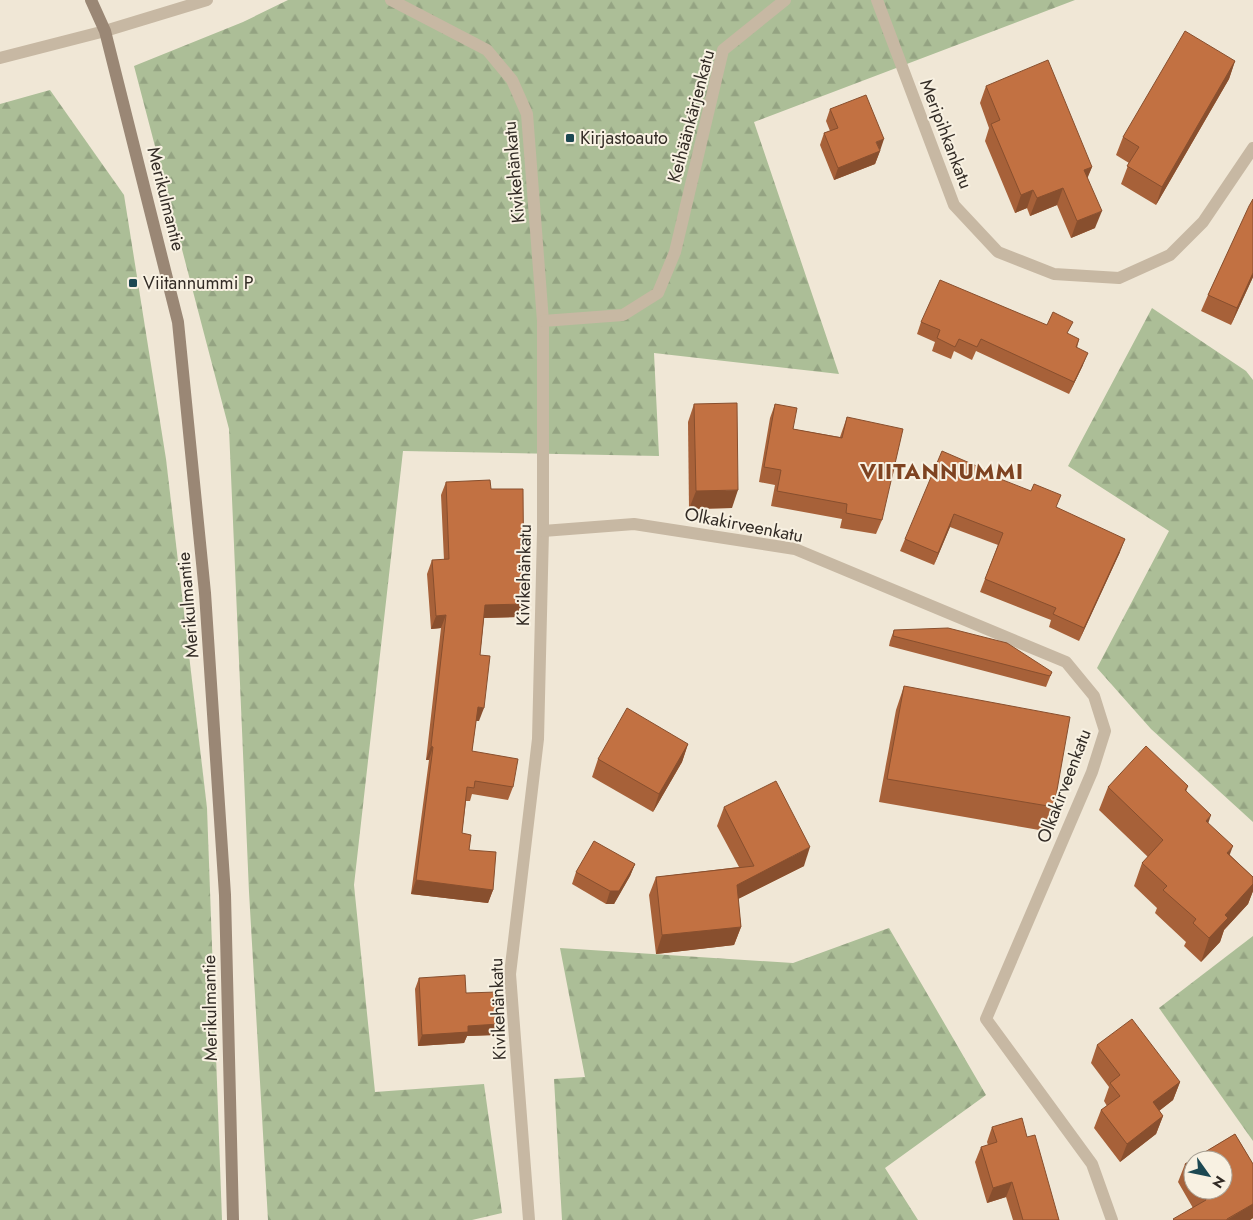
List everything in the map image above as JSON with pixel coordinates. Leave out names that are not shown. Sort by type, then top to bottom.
[{"type":"street","name":"Merikulmantie","points":[[91,0],[105,31],[178,322],[206,593],[225,895],[233,1220]]},
{"type":"street","points":[[0,58],[105,31],[207,0]]},
{"type":"street","name":"Kivikehänkatu","points":[[390,0],[487,50],[512,80],[527,114],[543,322],[543,531],[538,739],[510,974],[529,1220]]},
{"type":"street","name":"Keihäänkärjenkatu","points":[[543,322],[623,314],[658,293],[674,252],[723,50],[785,0]]},
{"type":"street","name":"Meripihkankatu","points":[[877,0],[954,205],[998,252],[1054,274],[1119,278],[1170,255],[1203,222],[1253,148]]},
{"type":"street","name":"Olkakirveenkatu","points":[[543,531],[634,524],[794,549],[1066,662],[1094,696],[1106,731],[1092,772],[986,1019],[1092,1164],[1112,1220]]},
{"type":"green space","points":[[288,0],[1075,0],[754,122],[839,374],[654,353],[659,456],[403,451],[354,885],[375,1092],[484,1084],[502,1213],[472,1220],[268,1220],[249,892],[229,429],[134,66],[243,22]]},
{"type":"green space","points":[[50,90],[124,195],[166,459],[207,808],[222,1220],[0,1220],[0,104]]},
{"type":"green space","points":[[1152,308],[1246,371],[1253,380],[1253,822],[1151,729],[1097,668],[1169,531],[1068,466]]},
{"type":"green space","points":[[889,928],[986,1095],[885,1168],[918,1220],[562,1220],[554,1079],[585,1077],[560,948],[793,963]]},
{"type":"green space","points":[[1253,936],[1253,1141],[1159,1008]]},
{"type":"building","points":[[1185,31],[1235,61],[1162,187],[1127,166],[1139,147],[1123,137]]},
{"type":"building","points":[[1048,60],[1092,167],[1084,170],[1102,211],[1077,221],[1063,188],[1037,198],[1033,190],[1021,195],[991,124],[1000,120],[986,86]]},
{"type":"building","points":[[866,95],[884,139],[876,142],[880,151],[838,168],[824,133],[838,128],[830,109]]},
{"type":"building","points":[[1253,199],[1253,273],[1237,308],[1208,295]]},
{"type":"building","points":[[940,280],[1047,325],[1053,312],[1073,322],[1067,333],[1079,339],[1076,347],[1088,353],[1074,382],[981,339],[977,347],[959,339],[955,347],[937,338],[940,330],[921,322]]},
{"type":"building","points":[[737,403],[738,490],[696,491],[694,404]]},
{"type":"building","points":[[775,404],[797,408],[793,429],[842,438],[847,417],[903,429],[882,520],[846,513],[847,504],[777,491],[781,470],[764,467]]},
{"type":"building","points":[[942,451],[986,470],[985,473],[1031,491],[1034,484],[1061,495],[1056,507],[1125,539],[1084,628],[1053,614],[1056,608],[985,579],[1003,533],[954,514],[938,553],[905,539]]},
{"type":"building","points":[[490,480],[491,489],[523,489],[524,604],[485,605],[480,655],[490,656],[484,708],[478,707],[472,751],[518,759],[513,787],[475,781],[474,788],[467,787],[462,833],[471,835],[469,850],[496,852],[493,890],[416,880],[433,747],[431,746],[446,615],[436,616],[432,560],[449,559],[446,482]]},
{"type":"building","points":[[948,628],[1007,643],[1052,672],[1050,676],[893,636],[894,630]]},
{"type":"building","points":[[904,686],[1070,717],[1054,807],[887,779]]},
{"type":"building","points":[[627,708],[688,744],[659,794],[598,759]]},
{"type":"building","points":[[1146,746],[1188,786],[1185,790],[1211,815],[1206,821],[1233,846],[1227,853],[1253,877],[1253,884],[1225,915],[1228,918],[1209,938],[1193,923],[1196,919],[1163,890],[1167,886],[1142,863],[1163,840],[1108,787]]},
{"type":"building","points":[[776,781],[810,847],[737,885],[741,927],[662,935],[656,877],[754,866],[724,807]]},
{"type":"building","points":[[594,841],[635,864],[619,891],[610,891],[576,872]]},
{"type":"building","points":[[465,975],[466,993],[497,992],[499,1024],[468,1026],[468,1032],[422,1035],[419,978]]},
{"type":"building","points":[[1132,1019],[1180,1082],[1153,1102],[1163,1116],[1127,1144],[1101,1110],[1120,1096],[1110,1083],[1120,1075],[1097,1045]]},
{"type":"building","points":[[1022,1118],[1027,1137],[1035,1135],[1059,1220],[1023,1220],[1012,1182],[993,1188],[981,1147],[997,1142],[992,1127]]},
{"type":"building","points":[[1235,1134],[1253,1164],[1253,1204],[1227,1220],[1174,1220],[1206,1200],[1233,1200],[1233,1150],[1208,1150]]},
{"type":"place","name":"Kirjastoauto","points":[[570,138]]},
{"type":"place","name":"Viitannummi P","points":[[133,283]]},
{"type":"district","name":"VIITANNUMMI","points":[[942,471]]}]
